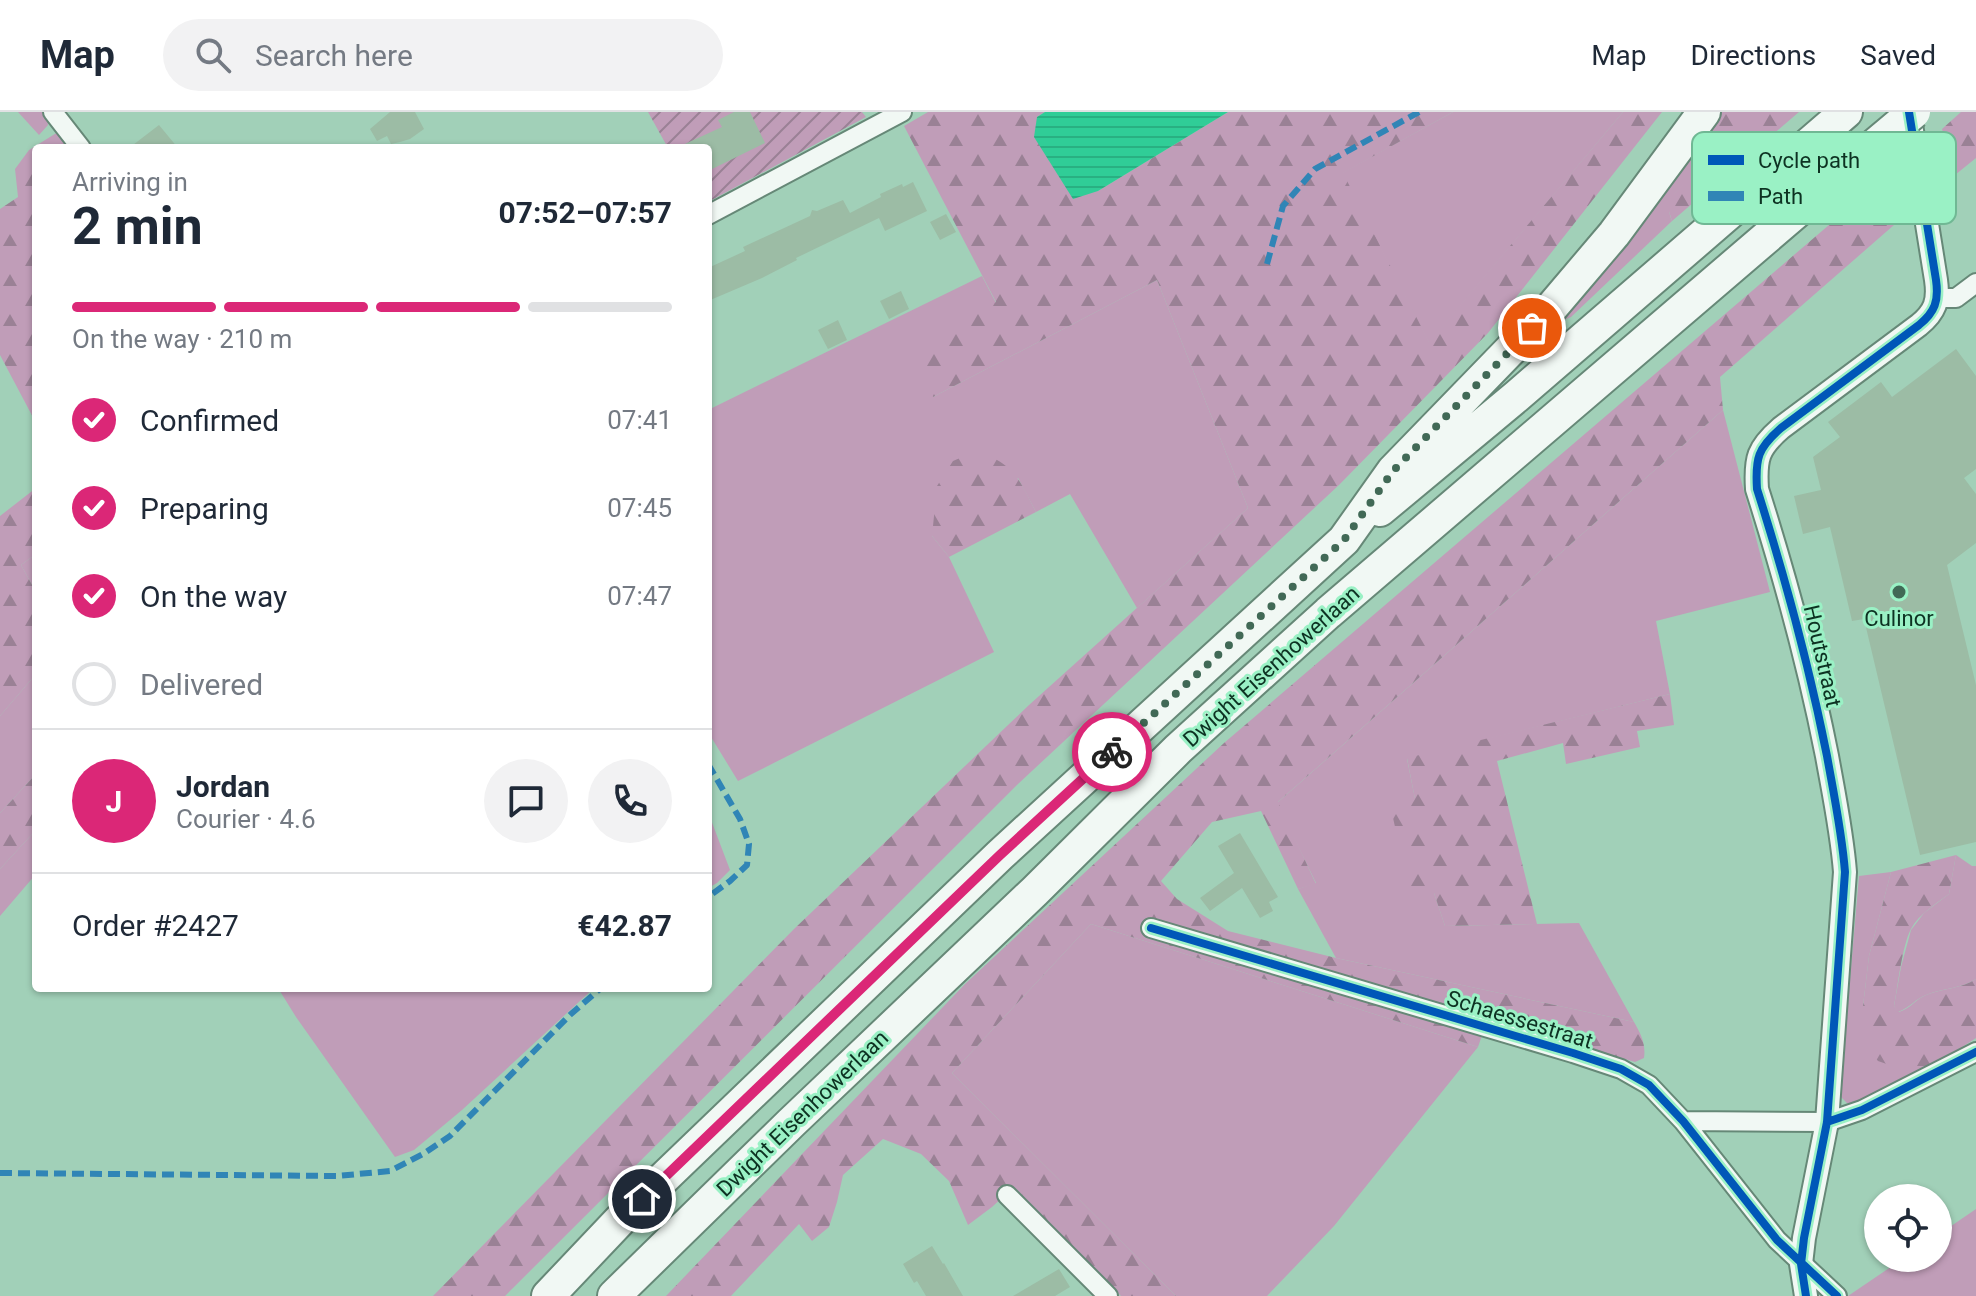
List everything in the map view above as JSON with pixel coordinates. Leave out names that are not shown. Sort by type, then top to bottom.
[{"type":"highway","points":[[1344,540],[1393,471],[1552,307],[1614,234],[1704,112]]},
{"type":"highway","points":[[1823,132],[1846,112]]},
{"type":"highway","name":"Dwight Eisenhowerlaan","points":[[1889,132],[1912,112]]},
{"type":"highway","points":[[548,1296],[621,1219],[1000,855],[1344,540],[1716,224]]},
{"type":"highway","name":"Dwight Eisenhowerlaan","points":[[614,1296],[1178,749],[1328,613],[1782,224]]},
{"type":"street","points":[[53,112],[78,144]]},
{"type":"street","points":[[712,213],[902,112]]},
{"type":"street","points":[[1912,112],[1915,132]]},
{"type":"street","points":[[1928,224],[1938,298],[1956,298],[1976,283]]},
{"type":"street","name":"Houtstraat","points":[[1806,1296],[1801,1264],[1827,1122],[1845,872],[1843,841],[1810,678],[1797,622],[1757,489],[1755,466],[1759,451],[1767,440],[1926,319],[1938,298]]},
{"type":"street","name":"Schaessestraat","points":[[1151,928],[1621,1069],[1649,1085],[1683,1121],[1777,1240],[1837,1296]]},
{"type":"street","points":[[1683,1121],[1827,1122],[1862,1110],[1976,1052]]},
{"type":"street","points":[[1007,1195],[1108,1296]]},
{"type":"green space","points":[[18,112],[46,112],[48,125],[39,135]]},
{"type":"green space","points":[[648,112],[862,112],[866,117],[712,200],[712,144],[666,144]]},
{"type":"green space","points":[[928,112],[1045,112],[1037,117],[1098,191],[1228,112],[1453,112],[1343,173],[1429,342],[1623,112],[1662,112],[1488,333],[1339,485],[1018,784],[505,1296],[433,1296],[794,929],[1029,705],[1248,508],[1157,280],[933,397],[919,343],[996,302],[904,126]]},
{"type":"green space","points":[[1453,112],[1623,112],[1429,343],[1342,173]]},
{"type":"green space","points":[[1714,112],[1799,112],[1776,132],[1702,132]]},
{"type":"green space","points":[[1961,112],[1976,112],[1976,158],[1956,174],[1956,132],[1943,132],[1942,129]]},
{"type":"green space","points":[[58,132],[67,144],[39,144]]},
{"type":"green space","points":[[1692,142],[1692,174],[1671,199],[1669,212],[1672,221],[1571,317],[1564,320],[1558,314]]},
{"type":"green space","points":[[32,148],[32,415],[0,355],[0,209],[18,197],[15,169]]},
{"type":"green space","points":[[1692,175],[1692,204],[1672,221],[1667,205]]},
{"type":"green space","points":[[1830,224],[1893,224],[1720,377],[1723,410],[1278,802],[1316,884],[1298,889],[1261,811],[1212,822],[1161,881],[1177,899],[1228,931],[1336,958],[1634,1022],[1642,1039],[1644,1058],[1635,1062],[1488,1018],[1478,1047],[1091,924],[952,1073],[1176,1296],[1121,1296],[1014,1187],[968,1225],[949,1181],[921,1154],[883,1139],[843,1175],[829,1227],[812,1241],[799,1224],[731,1296],[666,1296],[965,984],[1224,743]]},
{"type":"green space","points":[[982,276],[996,303],[933,397],[1157,280],[1248,508],[1137,608],[1070,494],[1036,512],[1018,478],[932,536],[949,557],[994,652],[738,781],[712,739],[712,408]]},
{"type":"green space","points":[[1723,410],[1770,592],[1656,621],[1670,694],[1407,759],[1434,893],[1445,926],[1579,923],[1634,1022],[1336,958],[1298,889],[1316,883],[1277,803]]},
{"type":"green space","points":[[976,451],[999,461],[1014,473],[1036,512],[949,557],[932,536],[937,486],[953,461]]},
{"type":"green space","points":[[32,491],[32,557],[21,565],[32,585],[32,679],[0,716],[0,516]]},
{"type":"green space","points":[[32,557],[32,585],[21,565]]},
{"type":"green space","points":[[32,679],[32,778],[0,813],[0,716]]},
{"type":"green space","points":[[1670,694],[1674,725],[1637,731],[1640,747],[1566,764],[1563,743],[1497,761],[1537,924],[1445,926],[1434,893],[1411,900],[1390,804],[1415,799],[1407,758]]},
{"type":"green space","points":[[32,778],[32,834],[0,869],[0,813]]},
{"type":"green space","points":[[712,823],[730,870],[712,886]]},
{"type":"green space","points":[[32,834],[32,879],[0,916],[0,869]]},
{"type":"green space","points":[[1956,855],[1976,866],[1976,979],[1926,995],[1898,1012],[1894,1006],[1911,930],[1924,913],[1949,894]]},
{"type":"green space","points":[[1956,855],[1949,894],[1918,919],[1908,936],[1894,1006],[1899,1012],[1926,995],[1976,979],[1976,1038],[1926,1071],[1898,1068],[1878,1061],[1869,1050],[1863,1006],[1869,956],[1891,872]]},
{"type":"green space","points":[[1891,872],[1869,956],[1863,1006],[1926,1071],[1856,1104],[1847,1103],[1840,1096],[1859,876]]},
{"type":"green space","points":[[1091,924],[1478,1047],[1334,1226],[1267,1296],[1176,1296],[952,1073]]},
{"type":"green space","points":[[280,992],[590,992],[462,1110],[414,1150],[395,1157]]},
{"type":"green space","points":[[1976,1209],[1976,1296],[1848,1296],[1883,1272],[1952,1272],[1952,1225]]},
{"type":"shaded area","points":[[1045,112],[1228,112],[1098,191],[1073,199],[1034,137],[1037,117]]},
{"type":"building","points":[[390,112],[415,112],[424,129],[400,142],[391,144],[387,136],[377,141],[370,129]]},
{"type":"building","points":[[734,112],[750,112],[765,143],[712,169],[712,144],[685,144],[722,127],[718,120]]},
{"type":"building","points":[[159,125],[175,144],[134,144]]},
{"type":"building","points":[[913,182],[927,211],[885,231],[879,218],[762,278],[712,299],[712,266],[745,251],[743,247],[810,216],[812,210],[817,211],[843,200],[850,213],[881,197],[880,194],[902,184],[903,187]]},
{"type":"building","points":[[946,214],[956,232],[940,240],[930,222]]},
{"type":"building","points":[[901,291],[909,309],[889,319],[880,301]]},
{"type":"building","points":[[838,320],[847,340],[828,349],[818,330]]},
{"type":"building","name":"Culinor","points":[[1956,349],[1976,376],[1976,469],[1964,478],[1976,494],[1976,543],[1947,565],[1976,685],[1976,842],[1920,855],[1864,619],[1852,621],[1830,527],[1803,534],[1794,496],[1821,490],[1813,457],[1840,437],[1828,422],[1881,382],[1892,397]]},
{"type":"building","points":[[1240,833],[1278,897],[1269,902],[1273,911],[1260,918],[1242,888],[1210,911],[1200,898],[1234,873],[1218,846]]},
{"type":"building","points":[[932,1246],[963,1296],[926,1296],[917,1281],[914,1283],[903,1264]]},
{"type":"building","points":[[1059,1269],[1070,1287],[1055,1296],[1013,1296]]},
{"type":"marked path","points":[[1267,264],[1283,206],[1315,169],[1419,112]]},
{"type":"marked path","points":[[712,771],[740,819],[749,844],[747,865],[712,894]]},
{"type":"marked path","points":[[0,1173],[337,1176],[390,1171],[450,1136],[596,992]]},
{"type":"cycle path","points":[[1909,112],[1912,132]]},
{"type":"cycle path","points":[[1806,1296],[1801,1264],[1827,1122],[1845,872],[1838,814],[1820,722],[1796,621],[1757,489],[1757,469],[1760,454],[1773,435],[1929,315],[1935,306],[1937,294],[1927,224]]},
{"type":"cycle path","points":[[1151,928],[1621,1069],[1649,1085],[1683,1121],[1777,1240],[1837,1296]]},
{"type":"cycle path","points":[[1827,1122],[1862,1110],[1976,1052]]},
{"type":"way so far","points":[[1112,752],[1344,540],[1393,471],[1532,328]]},
{"type":"place","name":"Culinor","points":[[1899,592]]},
{"type":"route","points":[[642,1199],[1000,855],[1112,752]]}]
